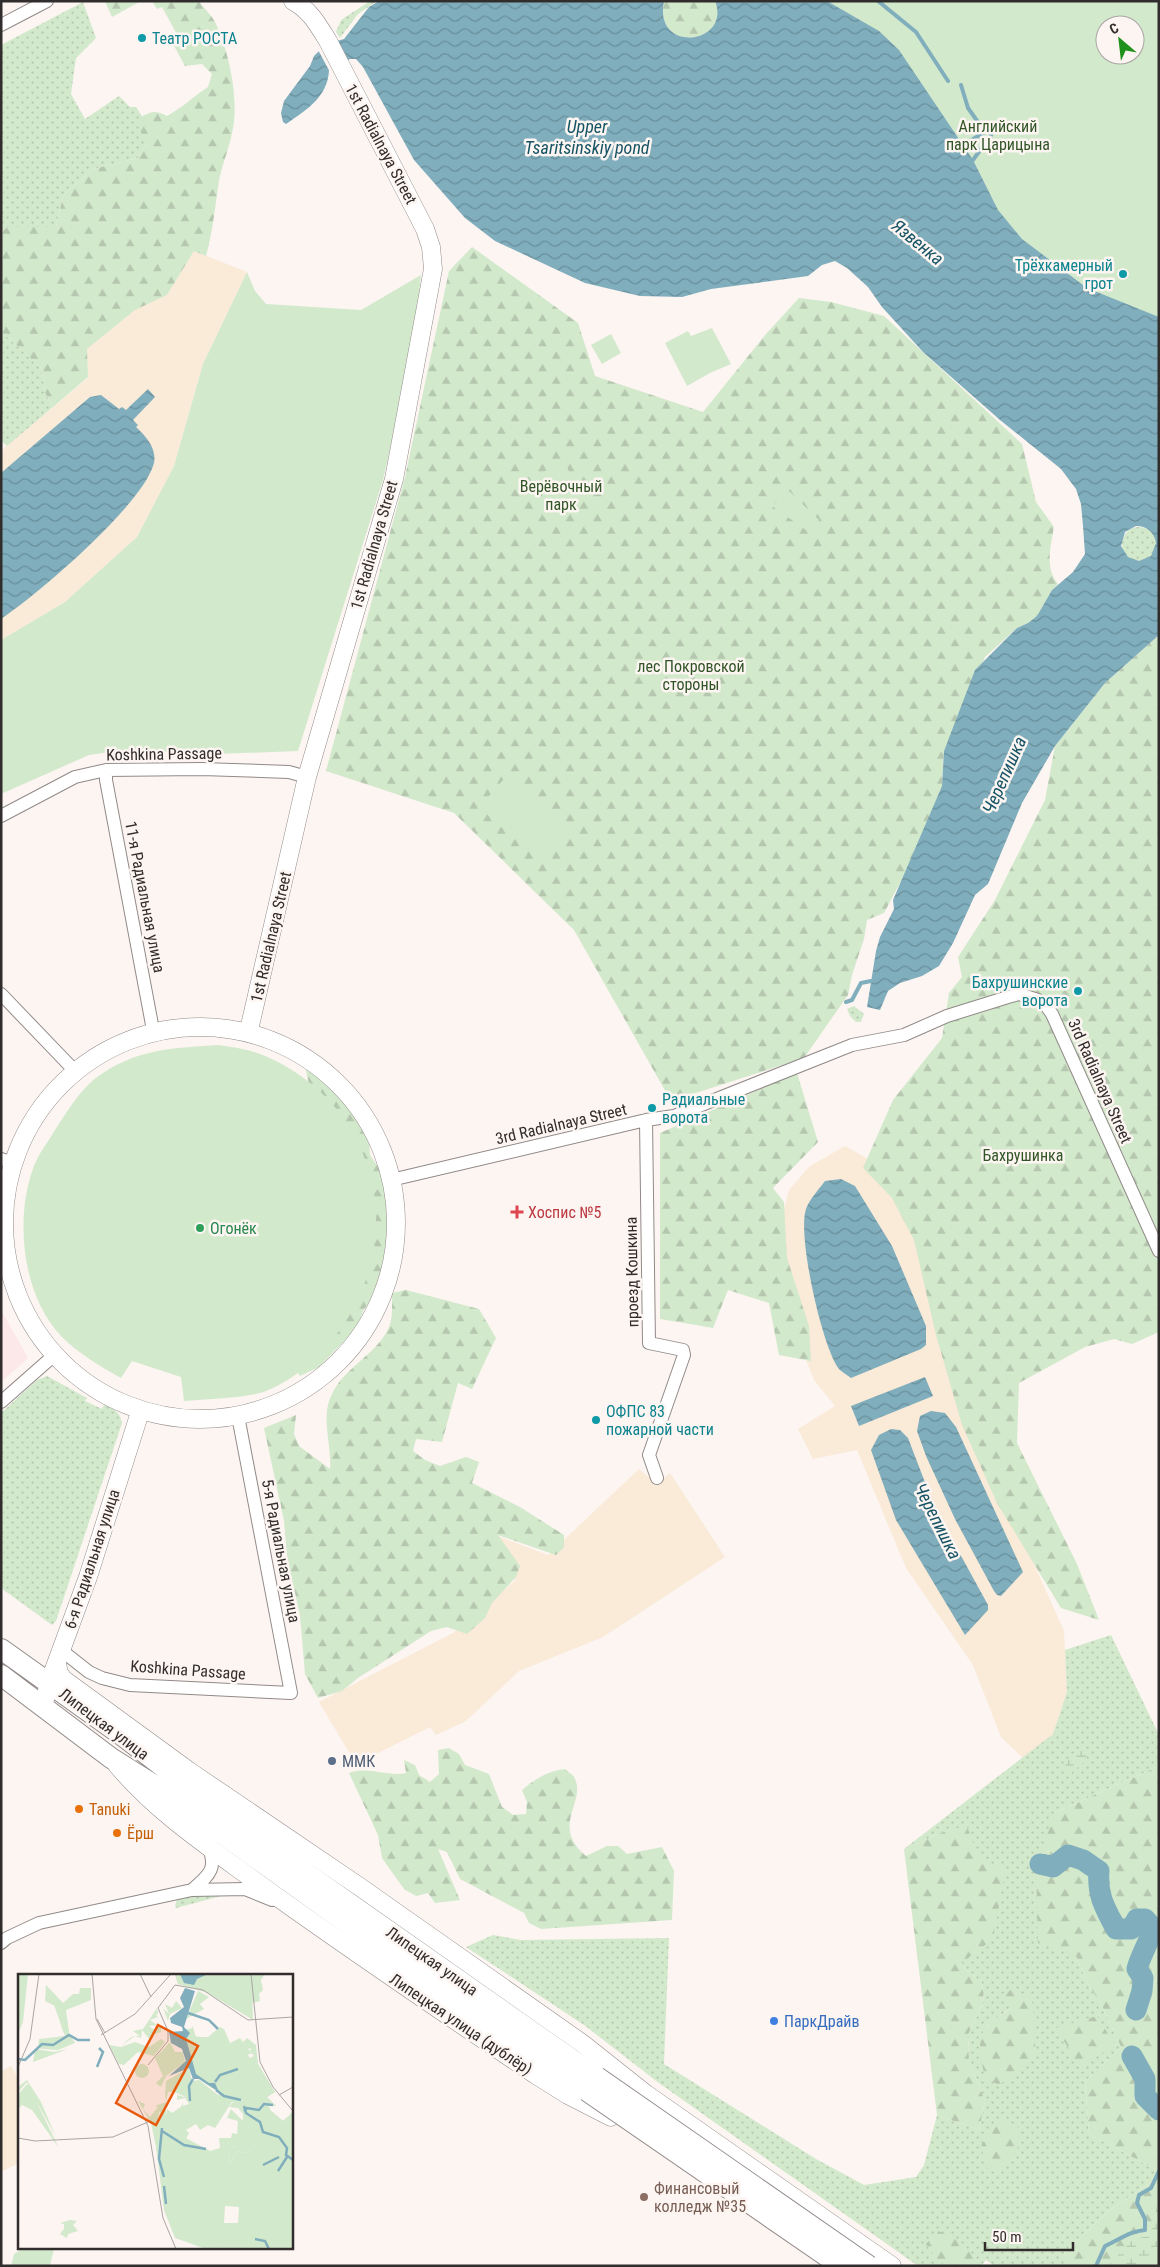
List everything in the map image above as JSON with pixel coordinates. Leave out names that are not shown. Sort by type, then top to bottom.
[{"type":"main road","name":"1st Radialnaya Street","points":[[249,1030],[307,777],[394,480],[433,269],[431,247],[425,229],[328,41],[308,12],[293,1]]},
{"type":"main road","points":[[220,1026],[249,1030],[295,1050],[321,1068],[348,1092],[369,1124],[391,1180],[396,1212],[396,1237],[388,1280],[374,1311],[354,1345],[301,1391],[265,1408],[220,1419],[193,1419],[140,1412],[89,1387],[64,1372],[51,1358],[20,1307],[4,1268],[9,1177],[7,1161],[24,1142],[74,1070],[95,1055],[127,1039],[154,1030],[220,1026]]},
{"type":"main road","name":"6-я Радиальная улица","points":[[43,1707],[49,1683],[88,1577],[140,1412]]},
{"type":"main road","name":"Липецкая улица","points":[[1,1649],[123,1736],[249,1833],[841,2266]]},
{"type":"main road","name":"Липецкая улица (дублёр)","points":[[59,1657],[59,1673],[63,1679],[189,1771],[351,1881],[583,2044],[597,2086],[632,2130],[762,2218],[828,2266]]},
{"type":"main road","name":"Липецкая улица","points":[[1,1675],[111,1758],[154,1785],[370,1940],[597,2086],[869,2266]]},
{"type":"main road","name":"Липецкая улица (дублёр)","points":[[123,1736],[189,1771]]},
{"type":"main road","name":"Липецкая улица (дублёр)","points":[[111,1758],[135,1787],[208,1846],[299,1912],[536,2075],[568,2095],[597,2086],[892,2266]]},
{"type":"street","points":[[1,25],[47,1]]},
{"type":"street","name":"Koshkina Passage","points":[[1,816],[74,778],[106,770],[202,769],[289,772],[307,777]]},
{"type":"street","name":"11-я Радиальная улица","points":[[106,770],[108,790],[154,1030]]},
{"type":"street","points":[[1,994],[74,1070]]},
{"type":"street","name":"3rd Radialnaya Street","points":[[391,1180],[646,1120],[674,1116],[852,1045],[904,1035],[947,1016],[1019,994],[1046,1004],[1052,1014],[1159,1251]]},
{"type":"street","name":"проезд Кошкина","points":[[646,1120],[649,1343],[683,1350],[684,1356],[649,1455],[657,1478]]},
{"type":"street","points":[[1,1402],[51,1358]]},
{"type":"street","name":"5-я Радиальная улица","points":[[238,1416],[291,1693]]},
{"type":"street","name":"Koshkina Passage","points":[[59,1657],[102,1678],[130,1685],[291,1693]]},
{"type":"street","points":[[192,1890],[208,1875],[213,1866],[208,1846]]},
{"type":"street","points":[[1,1943],[24,1929],[39,1923],[192,1890],[246,1890],[299,1912]]},
{"type":"street","points":[[1,1931],[24,1929]]},
{"type":"shaded area","points":[[194,251],[247,272],[203,364],[174,466],[137,537],[65,602],[1,640],[1,451],[88,378],[87,349],[135,310],[167,295]]},
{"type":"shaded area","points":[[845,1146],[875,1163],[927,1255],[956,1390],[1064,1631],[1067,1692],[1053,1734],[1023,1758],[1001,1737],[973,1665],[906,1568],[857,1450],[813,1459],[798,1429],[835,1406],[814,1380],[800,1344],[781,1221],[789,1190],[810,1166]]},
{"type":"shaded area","points":[[1,1310],[28,1358],[1,1382]]},
{"type":"shaded area","points":[[639,1469],[657,1484],[670,1473],[725,1557],[603,1637],[519,1671],[466,1721],[436,1735],[430,1727],[356,1764],[319,1702],[453,1633],[516,1580],[444,1543],[460,1522],[548,1555]]},
{"type":"shaded area","points":[[11,2066],[18,2078],[18,2164],[1,2172],[1,2071]]},
{"type":"green space","points":[[105,1],[141,1],[112,17]]},
{"type":"green space","points":[[152,1],[199,1],[215,22],[229,62],[234,92],[234,121],[219,181],[206,256],[194,251],[167,295],[135,310],[87,349],[88,377],[53,407],[45,393],[42,369],[1,331],[1,233],[7,227],[56,227],[63,196],[93,169],[138,158],[147,143],[139,129],[141,117],[154,112],[167,116],[208,87],[212,74],[202,64],[185,66],[173,44],[180,40],[162,7],[157,9]]},
{"type":"green space","points":[[370,1],[377,1],[358,14],[340,38],[336,32],[341,20]]},
{"type":"green space","points":[[664,1],[715,1],[717,16],[713,27],[703,34],[692,37],[680,36],[670,30],[664,18]]},
{"type":"green space","name":"Английский парк Царицына","points":[[735,1],[1159,1],[1159,441]]},
{"type":"green space","points":[[83,2],[96,38],[76,58],[71,94],[85,119],[119,96],[130,107],[136,107],[153,133],[138,158],[93,169],[63,196],[56,227],[7,227],[1,233],[1,45]]},
{"type":"green space","name":"лес Покровской стороны","points":[[472,247],[578,323],[595,376],[703,412],[766,334],[799,298],[831,302],[884,316],[1022,444],[1036,502],[1054,527],[1050,549],[1050,564],[1051,571],[1058,584],[1052,590],[1037,616],[1017,628],[985,657],[944,751],[942,786],[909,866],[884,913],[867,920],[864,939],[852,975],[848,995],[804,1058],[671,1101],[574,930],[454,813],[326,771],[405,477],[449,271]]},
{"type":"green space","points":[[247,272],[255,291],[266,304],[361,310],[421,275],[414,341],[383,480],[298,751],[217,754],[124,750],[89,755],[1,794],[1,640],[65,602],[137,537],[174,466],[203,364]]},
{"type":"green space","points":[[712,328],[731,364],[687,386],[665,343],[688,331],[691,336]]},
{"type":"green space","points":[[1,331],[42,369],[45,393],[53,407],[7,446],[1,440]]},
{"type":"green space","points":[[611,334],[621,353],[602,364],[591,345]]},
{"type":"green space","name":"Верёвочный парк","points":[[567,467],[583,501],[557,527],[543,516],[542,490],[536,475],[550,469]]},
{"type":"green space","points":[[789,491],[819,520],[813,535],[772,506]]},
{"type":"green space","points":[[1139,527],[1146,528],[1151,532],[1155,537],[1155,551],[1151,556],[1146,560],[1139,561],[1132,560],[1127,556],[1123,551],[1122,544],[1123,537],[1127,532],[1132,528]]},
{"type":"green space","name":"Бахрушинка","points":[[1159,635],[1159,1332],[1132,1344],[1114,1339],[1085,1347],[1019,1383],[1017,1443],[1077,1564],[1099,1620],[1061,1608],[997,1503],[962,1425],[936,1335],[914,1240],[892,1198],[863,1168],[893,1100],[942,1038],[949,993],[962,977],[958,957],[995,900],[1045,800],[1055,746],[1105,683]]},
{"type":"green space","points":[[504,779],[567,835],[542,863],[479,807]]},
{"type":"green space","points":[[854,1006],[864,1014],[861,1022],[856,1022],[850,1016],[847,1009]]},
{"type":"green space","name":"Огонёк","points":[[219,1045],[245,1049],[260,1054],[297,1073],[327,1099],[351,1129],[367,1164],[375,1201],[375,1239],[367,1278],[349,1316],[333,1339],[314,1360],[291,1378],[266,1391],[238,1397],[184,1401],[181,1377],[132,1361],[121,1378],[83,1354],[62,1337],[48,1320],[30,1279],[26,1256],[24,1209],[28,1187],[38,1157],[76,1099],[95,1079],[131,1058],[145,1054],[173,1049]]},
{"type":"green space","points":[[307,1065],[315,1070],[352,1108],[369,1142],[370,1155],[382,1173],[387,1196],[387,1224],[390,1246],[374,1296],[363,1311],[358,1327],[319,1367],[300,1376],[288,1356],[311,1096],[306,1070]]},
{"type":"green space","points":[[797,1073],[818,1142],[773,1188],[784,1202],[787,1258],[809,1326],[811,1361],[779,1355],[769,1303],[728,1290],[713,1328],[660,1319],[660,1133]]},
{"type":"green space","points":[[406,1290],[479,1309],[496,1338],[472,1389],[458,1383],[442,1442],[416,1439],[413,1451],[425,1460],[440,1466],[466,1457],[479,1462],[472,1483],[520,1507],[564,1535],[564,1547],[556,1555],[498,1535],[520,1566],[516,1577],[492,1603],[485,1618],[467,1634],[447,1627],[431,1631],[358,1678],[342,1691],[318,1698],[305,1674],[300,1616],[287,1556],[284,1521],[264,1428],[296,1415],[294,1434],[299,1446],[330,1469],[327,1412],[332,1394],[345,1376],[384,1337],[391,1319],[392,1293]]},
{"type":"green space","points":[[47,1376],[87,1398],[85,1401],[102,1409],[104,1404],[116,1411],[122,1423],[56,1621],[52,1625],[1,1588],[1,1413],[37,1380]]},
{"type":"green space","points":[[1111,1635],[1159,1735],[1159,1766],[1054,1813],[1076,1956],[1087,1982],[1102,2006],[1121,2047],[1085,2082],[1089,2134],[1159,2171],[1159,2177],[1111,2209],[1064,2253],[1072,2266],[994,2266],[986,2260],[981,2266],[918,2266],[659,2083],[584,2025],[466,1947],[493,1935],[521,1940],[669,1938],[664,2064],[816,2159],[864,2185],[916,2177],[924,2165],[937,2115],[979,2130],[985,2101],[969,2061],[968,2035],[984,2000],[982,1983],[960,1964],[978,1857],[948,1830],[904,1849],[1053,1734],[1067,1692],[1065,1650]],"holes":[[[1011,2008],[999,2085],[986,2026]]]},
{"type":"green space","points":[[449,1748],[459,1754],[465,1765],[489,1774],[502,1807],[513,1815],[526,1814],[527,1802],[522,1790],[542,1776],[565,1769],[574,1777],[577,1786],[577,1795],[570,1824],[570,1834],[575,1845],[586,1856],[607,1846],[618,1846],[627,1854],[662,1847],[674,1871],[672,1920],[541,1929],[529,1923],[524,1913],[460,1879],[447,1852],[438,1849],[460,1900],[435,1903],[428,1893],[416,1896],[404,1889],[382,1858],[378,1835],[349,1773],[370,1771],[392,1774],[406,1773],[404,1760],[415,1765],[419,1775],[430,1782],[439,1774],[438,1750]]},
{"type":"green space","points":[[1081,1748],[1087,1751],[1085,1761],[1071,1773],[1064,1769],[1068,1758]]},
{"type":"green space","points":[[1159,1766],[1159,2171],[1089,2134],[1085,2082],[1121,2047],[1102,2006],[1087,1982],[1076,1956],[1038,1943],[1036,1870],[1054,1813]]},
{"type":"green space","points":[[967,1826],[978,1857],[1005,1870],[993,1939],[960,1964],[982,1983],[984,2000],[968,2035],[969,2061],[985,2101],[979,2130],[937,2115],[904,1849],[948,1830]]},
{"type":"green space","points":[[211,1893],[225,1895],[176,1908],[175,1906],[177,1899]]},
{"type":"green space","points":[[1010,1990],[1032,1998],[1036,2057],[999,2085],[985,2078],[980,2045],[983,2033],[988,2025],[1011,2008],[1004,1997]]},
{"type":"green space","points":[[1097,2016],[1115,2045],[1080,2067],[1056,2028]]},
{"type":"green space","points":[[999,2118],[1019,2128],[1018,2147],[997,2173],[987,2168],[981,2146]]},
{"type":"green space","points":[[1159,2177],[1159,2266],[1072,2266],[1064,2253],[1111,2209]]},
{"type":"green space","points":[[1159,2190],[1159,2249],[1147,2266],[1108,2266],[1133,2239],[1150,2236]]},
{"type":"green space","points":[[938,2231],[950,2236],[966,2247],[975,2264],[971,2266],[952,2266],[939,2261],[926,2244]]},
{"type":"green space","points":[[21,2250],[54,2250],[50,2266],[11,2266],[14,2254]]},
{"type":"water","name":"Upper Tsaritsinskiy pond","points":[[379,1],[664,1],[664,18],[670,30],[680,36],[692,37],[703,34],[713,27],[717,16],[715,1],[827,1],[879,31],[899,50],[973,160],[998,210],[1022,239],[1087,288],[1159,317],[1159,635],[1105,683],[1055,746],[1022,803],[988,884],[975,895],[953,943],[939,966],[922,976],[900,983],[888,991],[880,1010],[867,1007],[876,951],[880,937],[894,909],[893,900],[942,786],[944,751],[975,670],[1017,628],[1037,616],[1052,590],[1073,572],[1085,554],[1081,504],[1076,489],[1061,469],[1000,420],[923,352],[882,307],[868,287],[847,268],[835,261],[822,265],[808,276],[711,289],[682,297],[640,296],[585,283],[495,241],[465,218],[414,160],[363,67],[356,59],[350,59],[329,70],[325,88],[315,102],[286,124],[283,122],[281,113],[284,101],[310,66],[314,56],[326,44],[344,39],[369,7]],"holes":[[[1140,526],[1147,528],[1152,533],[1156,543],[1151,556],[1139,561],[1128,557],[1121,546],[1125,532]]]},
{"type":"water","points":[[148,389],[155,397],[133,420],[138,425],[136,427],[150,443],[154,453],[154,463],[146,481],[131,502],[111,524],[63,570],[1,619],[1,473],[90,397],[101,395],[119,409],[122,407],[126,410]]},
{"type":"water","points":[[841,1179],[855,1186],[892,1246],[926,1326],[926,1345],[921,1349],[851,1378],[839,1369],[825,1338],[813,1290],[805,1242],[804,1222],[809,1202],[825,1181]]},
{"type":"water","points":[[925,1377],[933,1396],[859,1426],[851,1406]]},
{"type":"water","points":[[931,1411],[945,1413],[956,1427],[1023,1572],[1001,1596],[997,1595],[994,1591],[955,1519],[926,1456],[917,1431],[920,1416]]},
{"type":"water","points":[[891,1429],[900,1430],[908,1438],[943,1523],[988,1605],[988,1610],[965,1635],[896,1520],[871,1450],[879,1435]]},
{"type":"water","points":[[1043,1854],[1054,1856],[1057,1865],[1053,1867],[1040,1864]]},
{"type":"pier","points":[[325,42],[349,62],[331,71],[331,74],[317,48]]},
{"type":"waterway","points":[[878,1],[916,32],[948,81]]},
{"type":"waterway","points":[[961,85],[968,108],[985,132],[963,145]]},
{"type":"waterway","points":[[973,160],[991,135]]},
{"type":"waterway","points":[[846,1002],[852,1000],[861,983],[871,981]]},
{"type":"waterway","name":"Черепишка","points":[[1040,1864],[1053,1867],[1068,1855],[1083,1860],[1099,1871],[1101,1895],[1105,1908],[1116,1929],[1131,1929],[1137,1919],[1145,1919],[1153,1928],[1137,1969],[1143,1978],[1142,1991],[1136,2010]]},
{"type":"waterway","name":"Черепишка","points":[[1132,2056],[1145,2079],[1145,2096],[1159,2110]]},
{"type":"waterway","name":"Черепишка","points":[[1096,2266],[1105,2246],[1129,2234],[1145,2230],[1145,2219],[1137,2203],[1139,2195],[1151,2188],[1159,2171]]},
{"type":"place","name":"Театр РОСТА","points":[[142,38]]},
{"type":"place","name":"Трёхкамерный грот","points":[[1123,274]]},
{"type":"place","name":"Бахрушинские ворота","points":[[1078,991]]},
{"type":"place","name":"Радиальные ворота","points":[[652,1108]]},
{"type":"place","name":"Хоспис №5","points":[[517,1212]]},
{"type":"place","name":"Огонёк","points":[[200,1228]]},
{"type":"place","name":"ОФПС 83 пожарной части","points":[[596,1420]]},
{"type":"place","name":"ММК","points":[[332,1761]]},
{"type":"place","name":"Tanuki","points":[[79,1809]]},
{"type":"place","name":"Ёрш","points":[[117,1833]]},
{"type":"place","name":"ПаркДрайв","points":[[774,2021]]},
{"type":"place","name":"Финансовый колледж №35","points":[[644,2197]]},
{"type":"water label","name":"Язвенка","points":[[918,242]]}]
